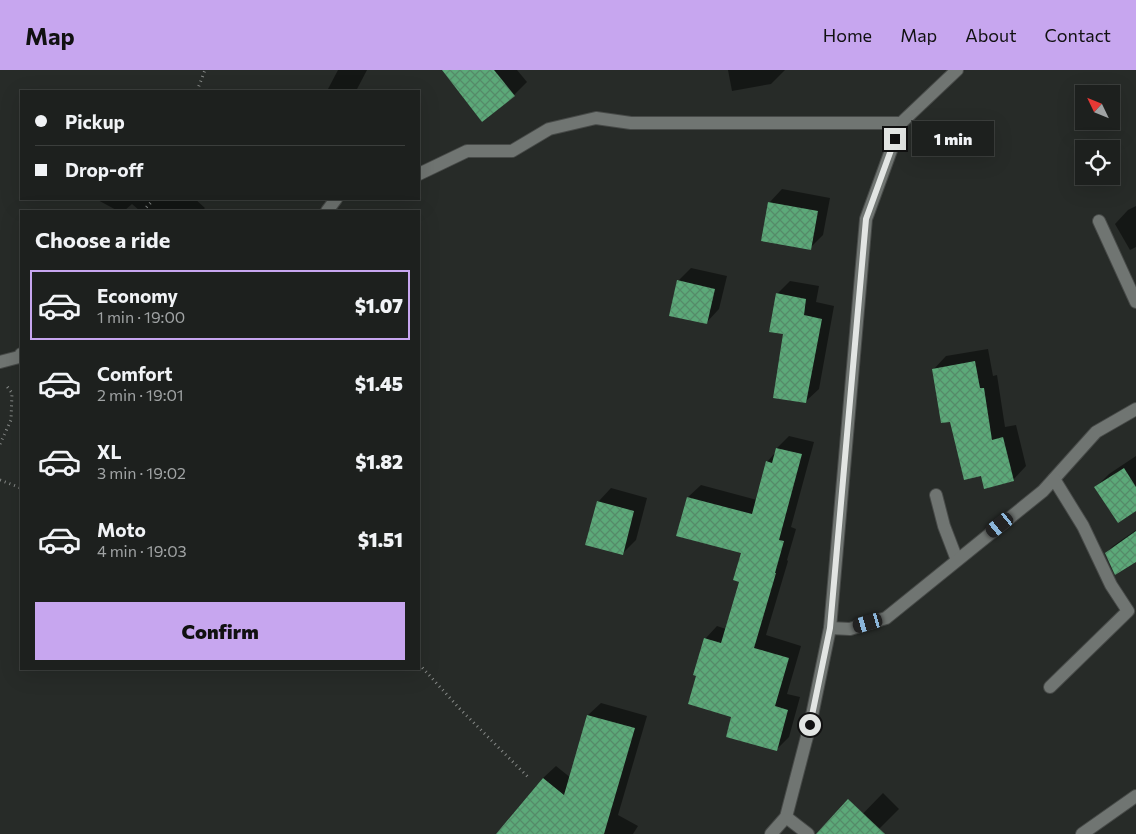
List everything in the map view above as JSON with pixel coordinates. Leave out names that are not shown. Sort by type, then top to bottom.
[{"type":"street","points":[[771,834],[786,817],[810,725],[830,628],[866,219],[901,123],[957,70]]},
{"type":"street","points":[[420,174],[467,152],[512,151],[549,129],[596,118],[631,123],[901,123]]},
{"type":"street","points":[[1099,221],[1136,302]]},
{"type":"street","points":[[0,362],[20,356]]},
{"type":"street","points":[[830,628],[850,628],[886,618],[1043,490],[1096,432],[1136,409]]},
{"type":"street","points":[[1050,687],[1128,611],[1111,585],[1083,526],[1054,479]]},
{"type":"street","points":[[936,495],[944,526],[957,560]]},
{"type":"street","points":[[1082,834],[1136,796]]},
{"type":"street","points":[[786,817],[808,834]]},
{"type":"path","points":[[197,90],[205,70]]},
{"type":"path","points":[[144,210],[153,200]]},
{"type":"path","points":[[0,444],[11,420],[12,393],[4,382]]},
{"type":"path","points":[[0,480],[20,488]]},
{"type":"path","points":[[420,665],[460,709],[530,779]]},
{"type":"building","points":[[442,70],[494,70],[515,96],[482,122]]},
{"type":"building","points":[[768,202],[818,211],[811,250],[761,241]]},
{"type":"building","points":[[677,280],[715,289],[707,324],[669,316]]},
{"type":"building","points":[[776,293],[806,299],[804,315],[822,319],[806,403],[773,398],[783,334],[769,332]]},
{"type":"building","points":[[975,361],[980,388],[984,388],[992,440],[1003,437],[1014,481],[984,489],[981,476],[964,480],[950,422],[941,423],[932,369]]},
{"type":"building","points":[[776,448],[802,454],[779,540],[784,541],[754,648],[789,658],[775,706],[788,710],[777,751],[726,737],[731,717],[688,704],[696,676],[693,675],[704,638],[721,643],[739,582],[733,580],[741,553],[676,536],[687,497],[752,514],[766,461],[772,463]]},
{"type":"building","points":[[1124,468],[1136,487],[1136,511],[1118,523],[1094,487]]},
{"type":"building","points":[[597,501],[634,511],[623,555],[585,545]]},
{"type":"building","points":[[1136,531],[1136,562],[1115,575],[1105,553]]},
{"type":"building","points":[[587,715],[635,728],[604,834],[496,834],[543,778],[564,795]]},
{"type":"building","points":[[848,799],[885,834],[816,834]]},
{"type":"route","points":[[810,725],[830,628],[866,219],[895,139]]}]
